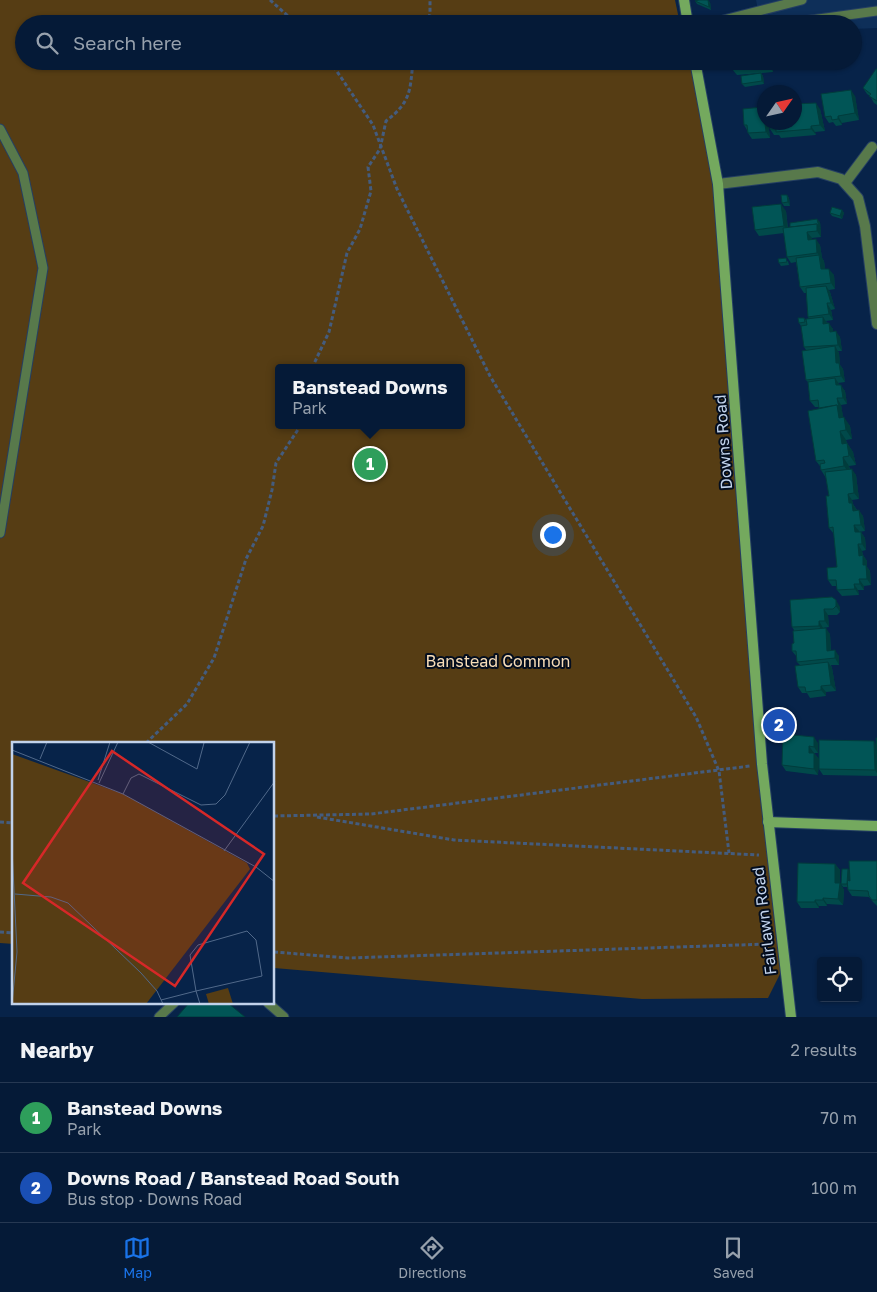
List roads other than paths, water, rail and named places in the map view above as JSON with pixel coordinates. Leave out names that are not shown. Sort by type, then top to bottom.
[{"type":"street","points":[[684,0],[686,15]]},
{"type":"street","name":"Downs Road","points":[[697,70],[718,184],[768,822]]},
{"type":"street","points":[[845,183],[872,147]]},
{"type":"street","points":[[718,184],[818,172],[831,174],[845,183],[858,198],[865,226],[877,324]]},
{"type":"street","points":[[768,822],[877,826]]},
{"type":"street","name":"Fairlawn Road","points":[[768,822],[791,1017]]},
{"type":"lane","points":[[743,15],[802,0]]},
{"type":"lane","points":[[848,15],[877,11]]},
{"type":"lane","points":[[0,130],[23,173],[43,268],[0,533]]},
{"type":"lane","points":[[159,1017],[173,1004]]},
{"type":"lane","points":[[269,1004],[284,1017]]},
{"type":"place","name":"Banstead Downs","points":[[370,464]]},
{"type":"place","name":"Downs Road / Banstead Road South","points":[[779,725]]},
{"type":"park label","name":"Banstead Common","points":[[498,661]]}]
